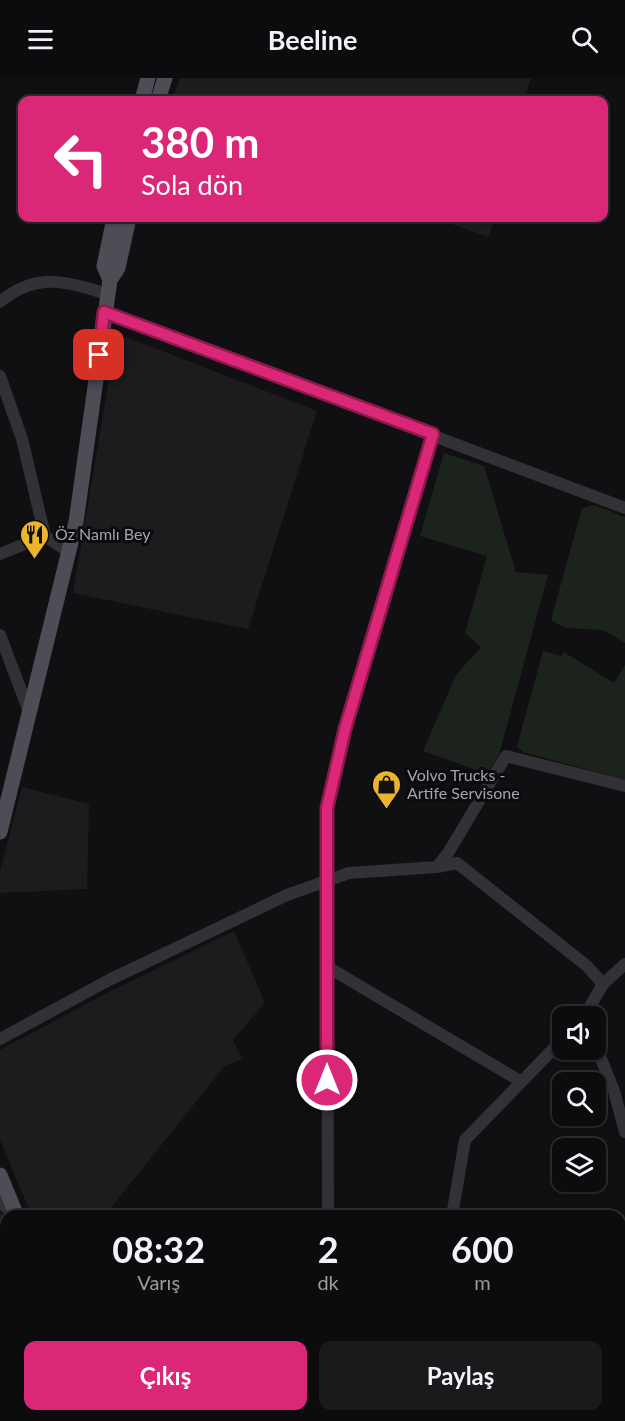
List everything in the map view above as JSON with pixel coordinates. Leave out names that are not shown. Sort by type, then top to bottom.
[{"type":"main road","points":[[143,96],[148,78]]},
{"type":"main road","points":[[159,96],[165,78]]},
{"type":"main road","points":[[109,287],[104,266],[113,222]]},
{"type":"main road","points":[[0,832],[69,552],[82,484],[104,312],[109,287],[118,268],[128,222]]},
{"type":"main road","points":[[0,1175],[14,1210]]},
{"type":"street","points":[[0,302],[25,286],[45,281],[109,287]]},
{"type":"street","points":[[104,312],[625,508]]},
{"type":"street","points":[[0,376],[22,439],[45,536],[69,552]]},
{"type":"street","points":[[328,1210],[327,808],[345,729],[433,434]]},
{"type":"street","points":[[0,554],[45,536]]},
{"type":"street","points":[[0,635],[30,714]]},
{"type":"street","points":[[437,867],[448,853],[506,756],[625,786]]},
{"type":"street","points":[[0,1039],[109,980],[287,895],[349,873],[437,867],[457,863],[587,966],[603,984]]},
{"type":"street","points":[[590,1006],[603,984],[625,964]]},
{"type":"street","points":[[326,966],[520,1081]]},
{"type":"street","points":[[453,1210],[465,1140],[552,1050]]},
{"type":"street","points":[[602,1060],[614,1091],[625,1132]]},
{"type":"shaded area","points":[[180,78],[531,78],[525,96],[173,96]]},
{"type":"shaded area","points":[[446,222],[493,222],[489,237]]},
{"type":"shaded area","points":[[126,337],[317,411],[248,629],[73,593],[115,343]]},
{"type":"shaded area","points":[[444,453],[484,466],[516,572],[548,575],[499,755],[488,774],[423,751],[456,675],[481,647],[465,633],[487,556],[420,536]]},
{"type":"shaded area","points":[[594,505],[625,517],[625,643],[603,630],[565,628],[551,620],[582,508]]},
{"type":"shaded area","points":[[543,651],[561,656],[564,652],[614,683],[625,665],[625,780],[523,752],[517,746]]},
{"type":"shaded area","points":[[22,787],[89,804],[87,889],[0,893],[0,871]]},
{"type":"shaded area","points":[[234,931],[265,1003],[233,1040],[242,1059],[224,1067],[109,1210],[29,1210],[0,1140],[0,1050],[107,993]]},
{"type":"place","name":"Öz Namlı Bey","points":[[34,560]]},
{"type":"place","name":"Volvo Trucks - Artife Servisone","points":[[386,810]]},
{"type":"route","points":[[99,355],[104,312],[433,434],[345,729],[327,808],[327,1080]]}]
